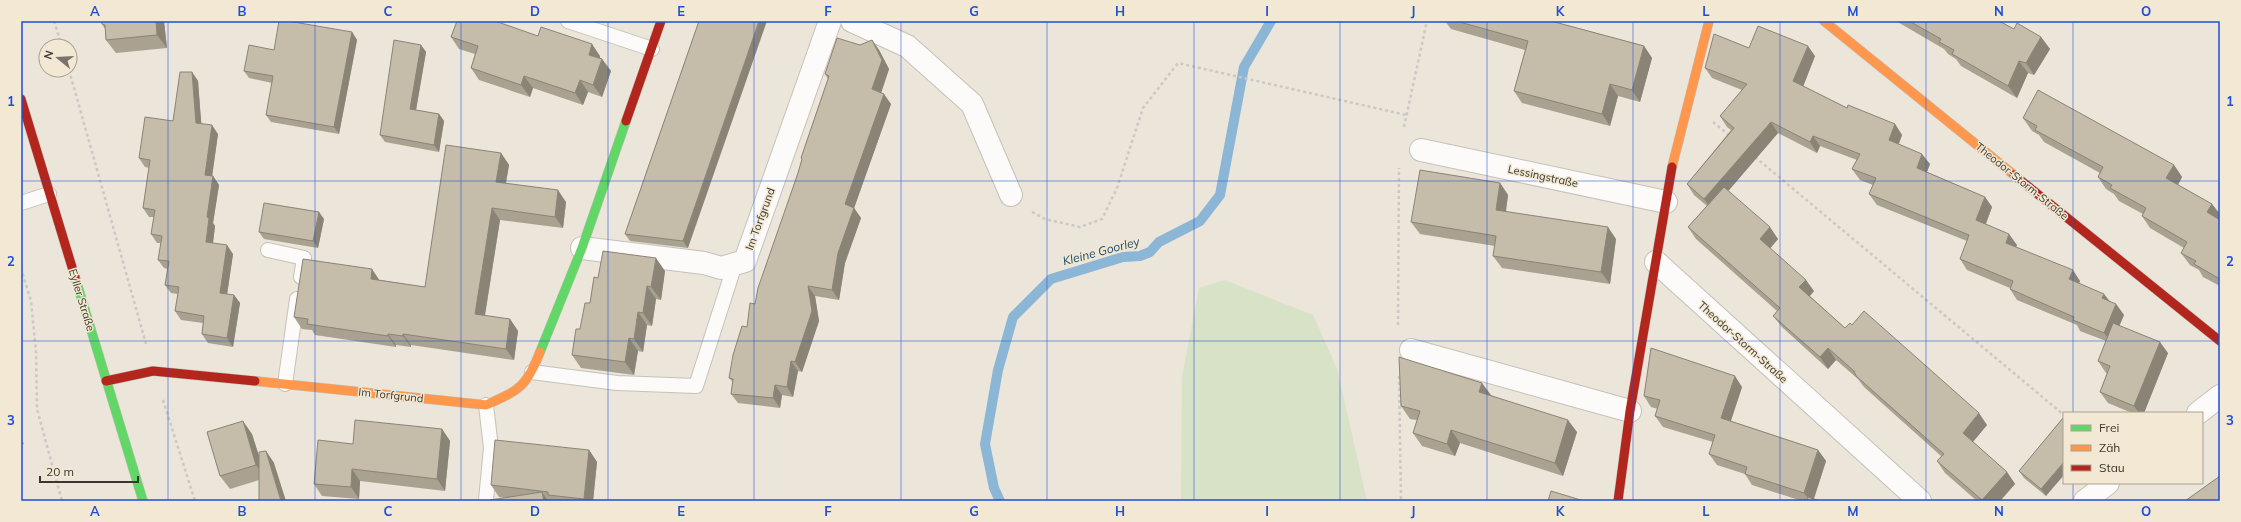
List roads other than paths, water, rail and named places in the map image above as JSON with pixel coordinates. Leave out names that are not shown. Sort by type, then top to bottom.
[{"type":"street","name":"Im Torfgrund","points":[[106,381],[153,371],[486,405],[517,392],[532,372],[582,248],[662,21]]},
{"type":"street","name":"Im Torfgrund","points":[[735,264],[745,261],[830,21]]},
{"type":"street","points":[[852,21],[907,46],[972,104],[1011,195]]},
{"type":"street","points":[[1618,501],[1630,411],[1672,168],[1710,21]]},
{"type":"street","name":"Theodor-Storm-Straße","points":[[1824,21],[2220,341]]},
{"type":"street","name":"Eyller Straße","points":[[21,99],[143,501]]},
{"type":"street","name":"Lessingstraße","points":[[1421,150],[1666,202]]},
{"type":"street","points":[[582,248],[704,263],[721,268],[735,264]]},
{"type":"street","name":"Theodor-Storm-Straße","points":[[1656,262],[1920,501]]},
{"type":"street","points":[[1411,350],[1630,411]]},
{"type":"street","points":[[2199,412],[2220,396]]},
{"type":"street","points":[[2085,501],[2107,484]]},
{"type":"lane","points":[[568,21],[652,49]]},
{"type":"lane","points":[[21,203],[49,194]]},
{"type":"lane","points":[[268,250],[304,258],[285,384]]},
{"type":"lane","points":[[532,372],[617,383],[696,386],[735,264]]},
{"type":"lane","points":[[486,405],[491,448],[486,500]]},
{"type":"waterway","name":"Kleine Goorley","points":[[1000,501],[994,488],[985,444],[998,370],[1013,317],[1051,279],[1123,257],[1140,256],[1150,252],[1159,242],[1200,221],[1220,195],[1244,67],[1271,21]]}]
